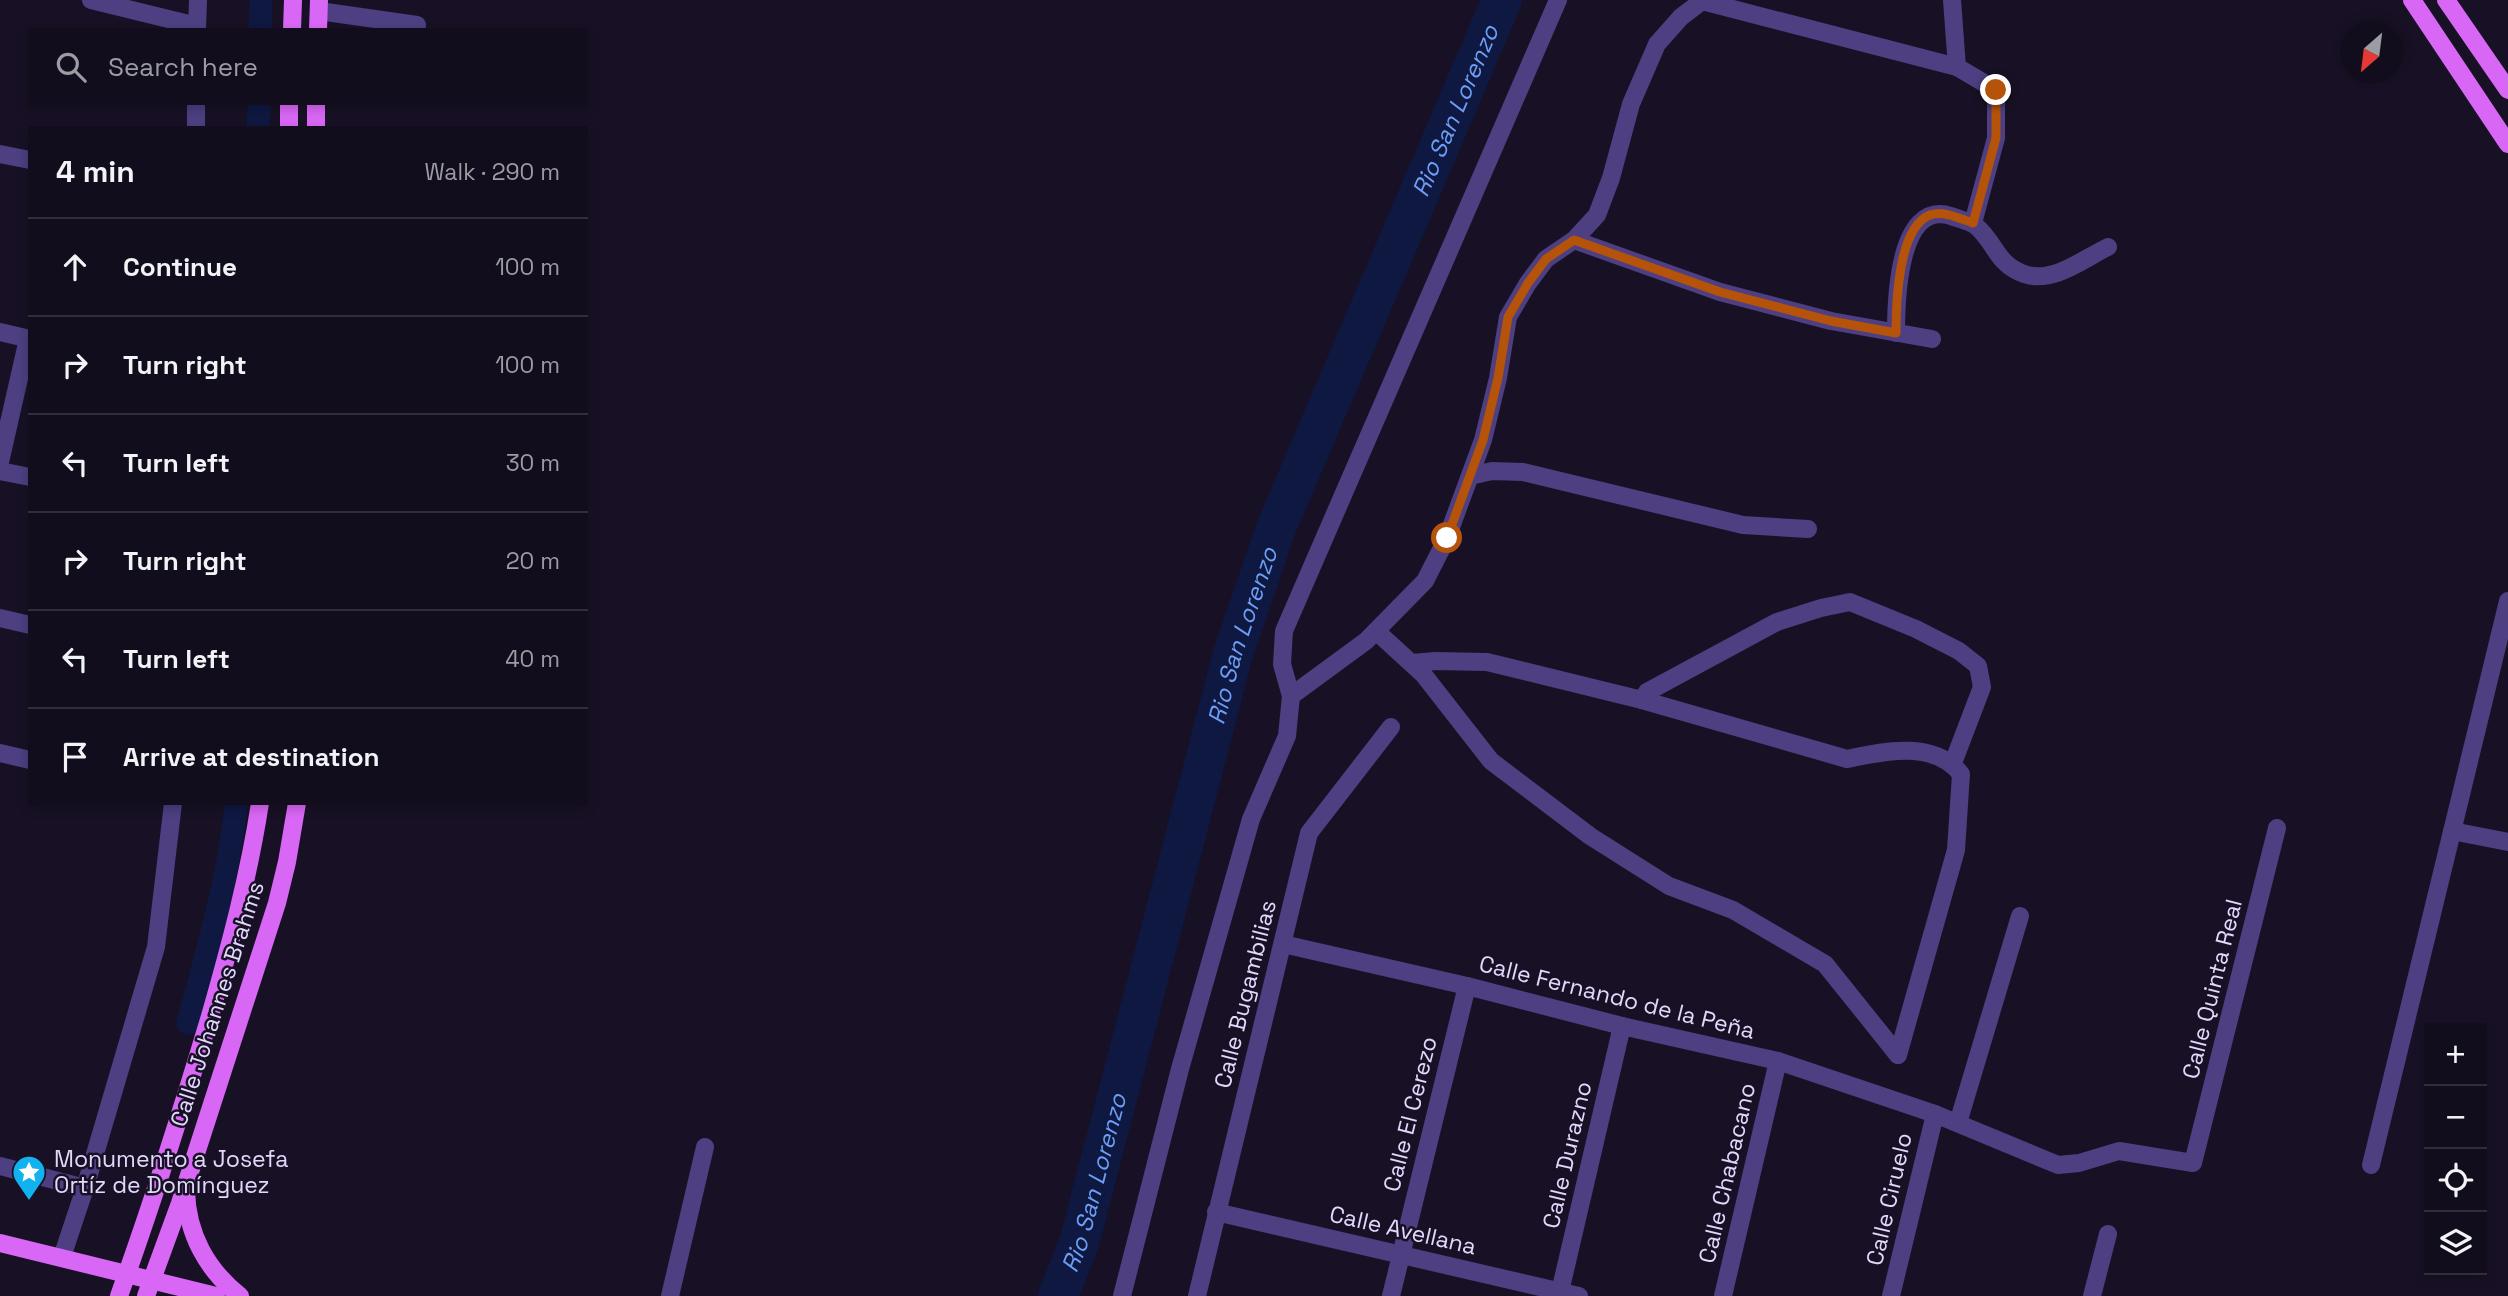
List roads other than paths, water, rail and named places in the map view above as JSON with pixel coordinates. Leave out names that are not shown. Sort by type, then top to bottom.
[{"type":"main road","points":[[292,28],[293,0]]},
{"type":"main road","points":[[2412,0],[2508,144]]},
{"type":"main road","points":[[2446,0],[2508,90]]},
{"type":"main road","points":[[318,28],[319,6]]},
{"type":"main road","points":[[289,105],[289,126]]},
{"type":"main road","points":[[316,105],[316,126]]},
{"type":"main road","name":"Calle Johannes Brahms","points":[[119,1296],[191,1080],[223,971],[254,846],[260,805]]},
{"type":"main road","name":"Calle Johannes Brahms","points":[[150,1288],[276,903],[288,862],[297,805]]},
{"type":"main road","points":[[186,1183],[188,1212],[195,1239],[215,1273],[240,1296]]},
{"type":"main road","points":[[0,1243],[127,1274],[150,1288],[216,1296]]},
{"type":"street","points":[[91,0],[197,28],[198,0]]},
{"type":"street","points":[[1122,1296],[1180,1069],[1251,819],[1287,736],[1291,696],[1282,664],[1284,631],[1558,0]]},
{"type":"street","points":[[1952,0],[1957,67]]},
{"type":"street","points":[[1291,696],[1366,641],[1425,581],[1447,538],[1486,428],[1508,317],[1546,259],[1574,240],[1597,215],[1612,178],[1631,104],[1657,44],[1681,17],[1702,1],[1957,67],[1996,90],[1996,138],[1973,223]]},
{"type":"street","points":[[319,6],[417,25],[416,28]]},
{"type":"street","points":[[196,105],[196,126]]},
{"type":"street","points":[[0,154],[28,160]]},
{"type":"street","points":[[1896,333],[1896,294],[1904,253],[1918,223],[1931,214],[1947,215],[1973,223],[1988,237],[2002,262],[2025,274],[2052,276],[2108,247]]},
{"type":"street","points":[[1574,240],[1720,292],[1831,321],[1932,340]]},
{"type":"street","points":[[0,332],[28,339]]},
{"type":"street","points":[[0,462],[28,343]]},
{"type":"street","points":[[0,471],[28,477]]},
{"type":"street","points":[[1470,476],[1492,471],[1523,472],[1743,525],[1808,529]]},
{"type":"street","points":[[2371,1165],[2508,601]]},
{"type":"street","points":[[1642,700],[1647,692],[1777,622],[1850,602],[1916,629],[1959,651],[1978,666],[1982,687],[1953,763]]},
{"type":"street","points":[[0,618],[28,625]]},
{"type":"street","points":[[1376,632],[1423,674],[1491,761],[1590,836],[1669,886],[1733,910],[1825,964],[1898,1055],[1956,850],[1961,774],[1953,763],[1928,751],[1879,752],[1847,759],[1642,700],[1487,662],[1412,663]]},
{"type":"street","name":"Calle Bugambilias","points":[[1197,1296],[1309,833],[1391,727]]},
{"type":"street","points":[[0,753],[28,760]]},
{"type":"street","points":[[62,1257],[156,947],[173,805]]},
{"type":"street","name":"Calle Quinta Real","points":[[2193,1163],[2277,828]]},
{"type":"street","points":[[2452,831],[2508,842]]},
{"type":"street","points":[[1958,1123],[2020,916]]},
{"type":"street","name":"Calle Fernando de la Peña","points":[[1283,944],[1778,1062],[1935,1114],[2058,1165],[2079,1164],[2119,1151],[2193,1163]]},
{"type":"street","name":"Calle El Cerezo","points":[[1391,1296],[1467,986]]},
{"type":"street","name":"Calle Durazno","points":[[1559,1294],[1622,1026]]},
{"type":"street","name":"Calle Chabacano","points":[[1723,1296],[1778,1062]]},
{"type":"street","name":"Calle Ciruelo","points":[[1891,1296],[1935,1114]]},
{"type":"street","points":[[670,1296],[705,1147]]},
{"type":"street","points":[[0,1166],[85,1188]]},
{"type":"street","name":"Calle Avellana","points":[[1216,1212],[1559,1294],[1578,1296]]},
{"type":"street","points":[[2092,1296],[2108,1234]]},
{"type":"waterway","points":[[260,28],[261,0]]},
{"type":"waterway","name":"Rio San Lorenzo","points":[[1058,1296],[1079,1243],[1233,654],[1276,528],[1502,0]]},
{"type":"waterway","points":[[258,126],[259,105]]},
{"type":"waterway","points":[[188,1023],[223,887],[236,805]]},
{"type":"place","name":"Monumento a Josefa Ortíz de Domínguez","points":[[29,1202]]}]
